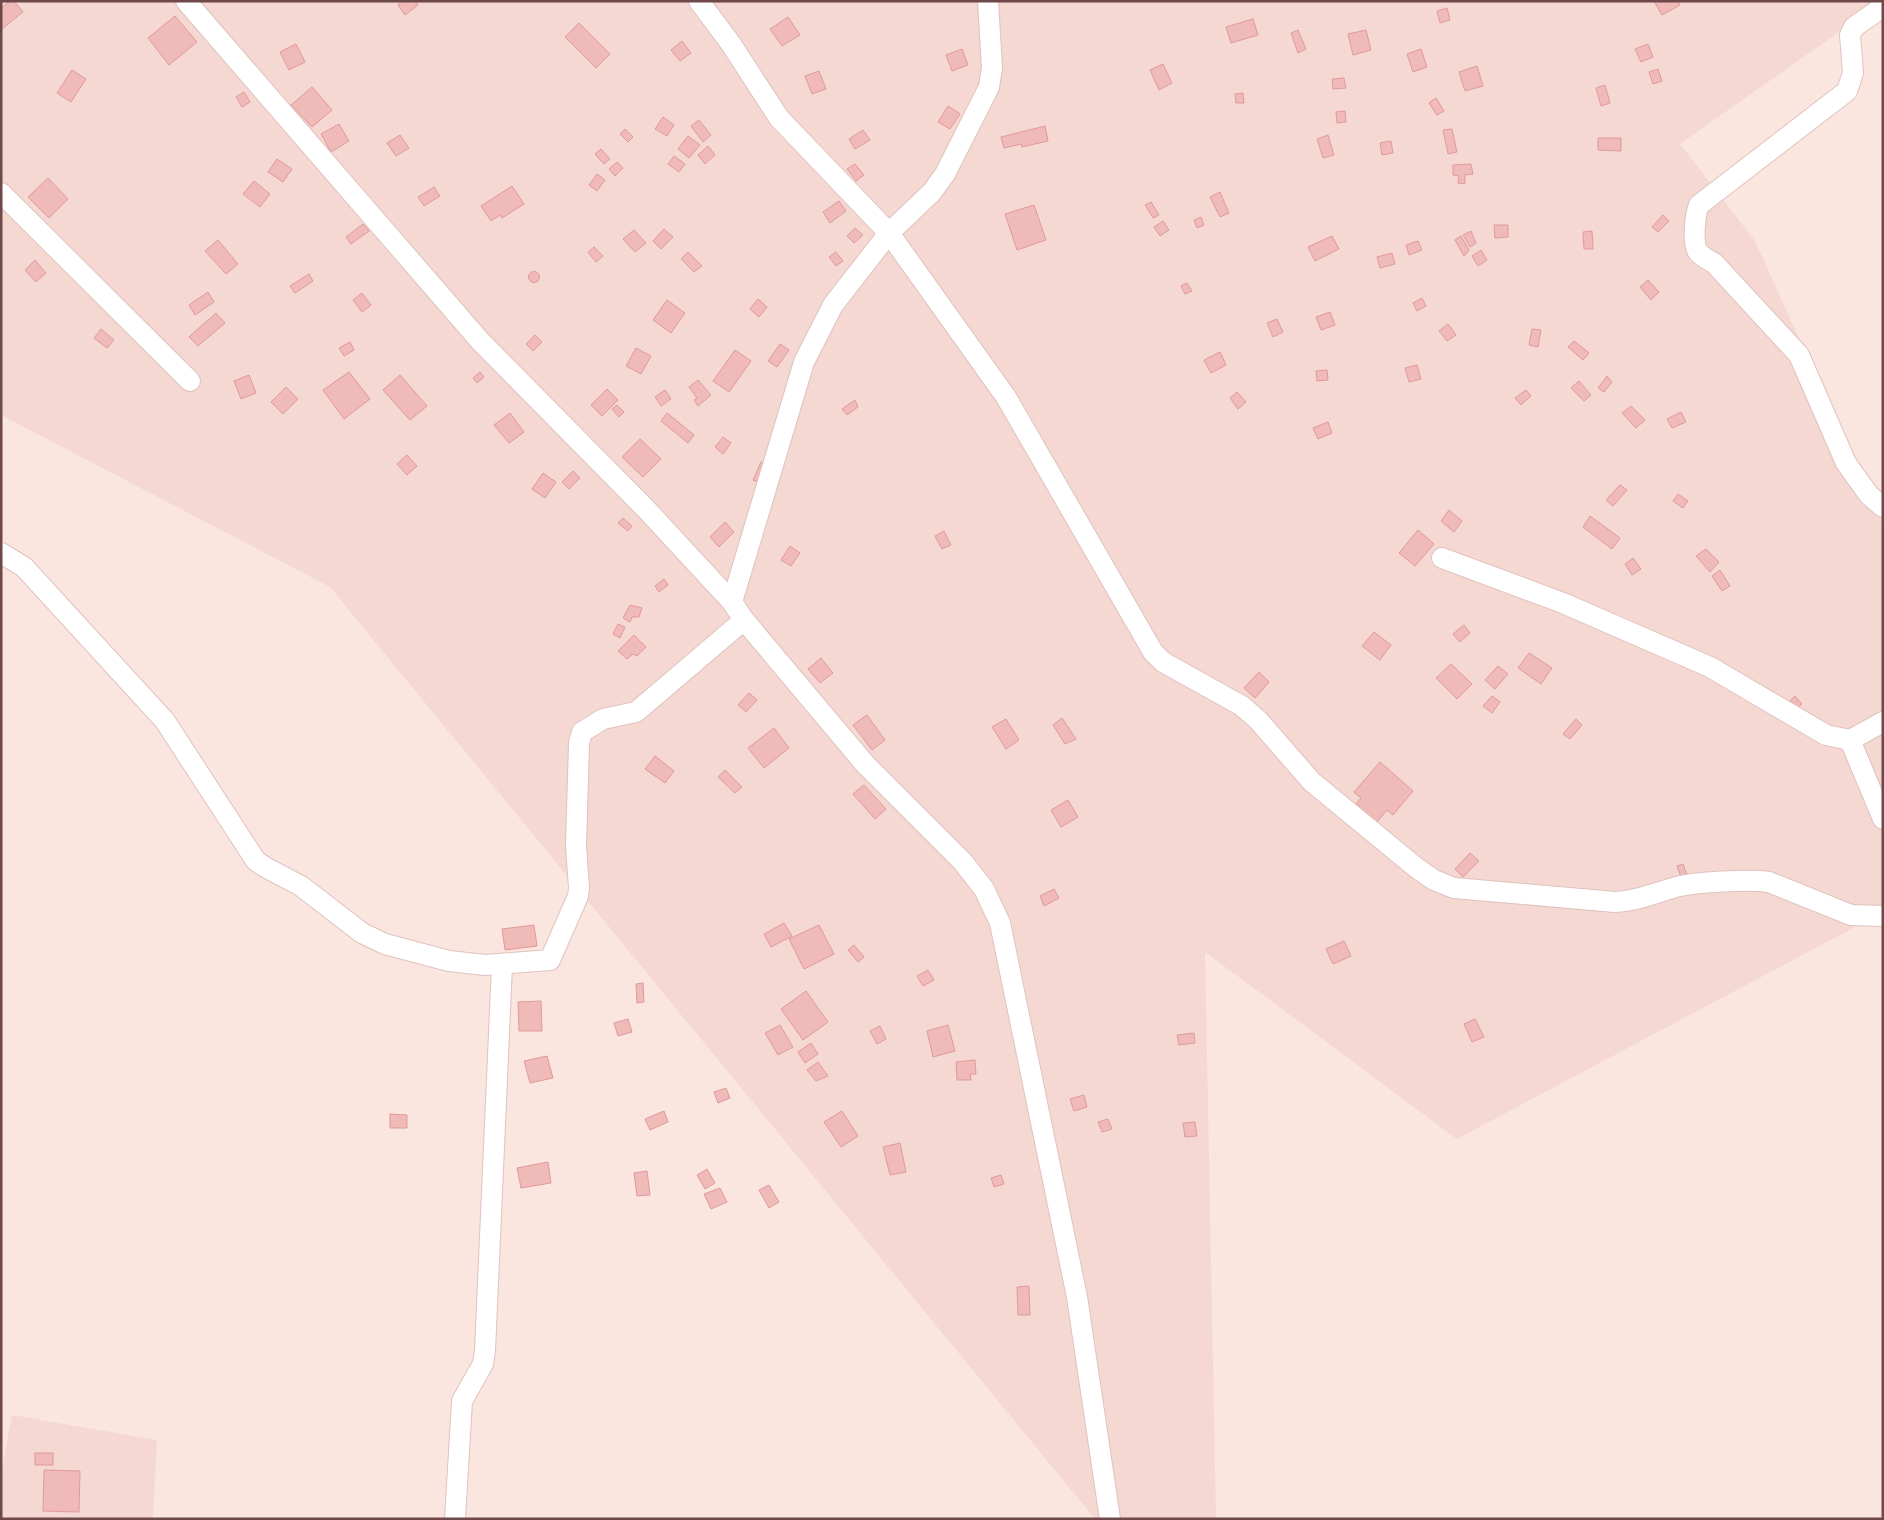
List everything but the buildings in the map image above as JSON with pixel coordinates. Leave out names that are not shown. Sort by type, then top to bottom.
[{"type":"street","points":[[186,1],[481,342],[646,508],[732,602],[744,620],[865,764],[963,862],[984,889],[1000,922],[1077,1297],[1110,1519]]},
{"type":"street","points":[[699,1],[731,44],[779,118],[889,234],[1006,397],[1152,652],[1163,662],[1242,706],[1258,720],[1312,782],[1426,875],[1454,888],[1615,902],[1634,901],[1677,887],[1755,880],[1770,882],[1851,914],[1883,916]]},
{"type":"street","points":[[732,602],[804,362],[833,305],[889,234],[932,192],[946,174],[990,87],[992,68],[988,1]]},
{"type":"street","points":[[1883,3],[1877,10],[1854,27],[1850,35],[1852,73],[1847,91],[1699,205],[1696,214],[1695,246],[1702,256],[1714,263],[1799,355],[1846,463],[1868,495],[1883,507]]},
{"type":"street","points":[[1,193],[190,381]]},
{"type":"street","points":[[1,553],[24,567],[165,721],[256,861],[301,886],[362,933],[385,944],[449,961],[502,965],[550,960],[578,896],[576,846],[579,743],[582,732],[603,719],[636,712],[744,620]]},
{"type":"street","points":[[1442,558],[1611,622],[1710,667],[1826,736],[1850,740],[1883,722]]},
{"type":"street","points":[[1850,740],[1883,819]]},
{"type":"street","points":[[454,1519],[462,1401],[483,1364],[485,1351],[502,965]]},
{"type":"shaded area","points":[[1,1],[1883,1],[1680,144],[1755,241],[1883,525],[1883,912],[1457,1139],[1205,952],[1216,1519],[1095,1519],[330,587],[1,415]]},
{"type":"shaded area","points":[[12,1415],[157,1440],[153,1519],[1,1519],[1,1475]]}]
